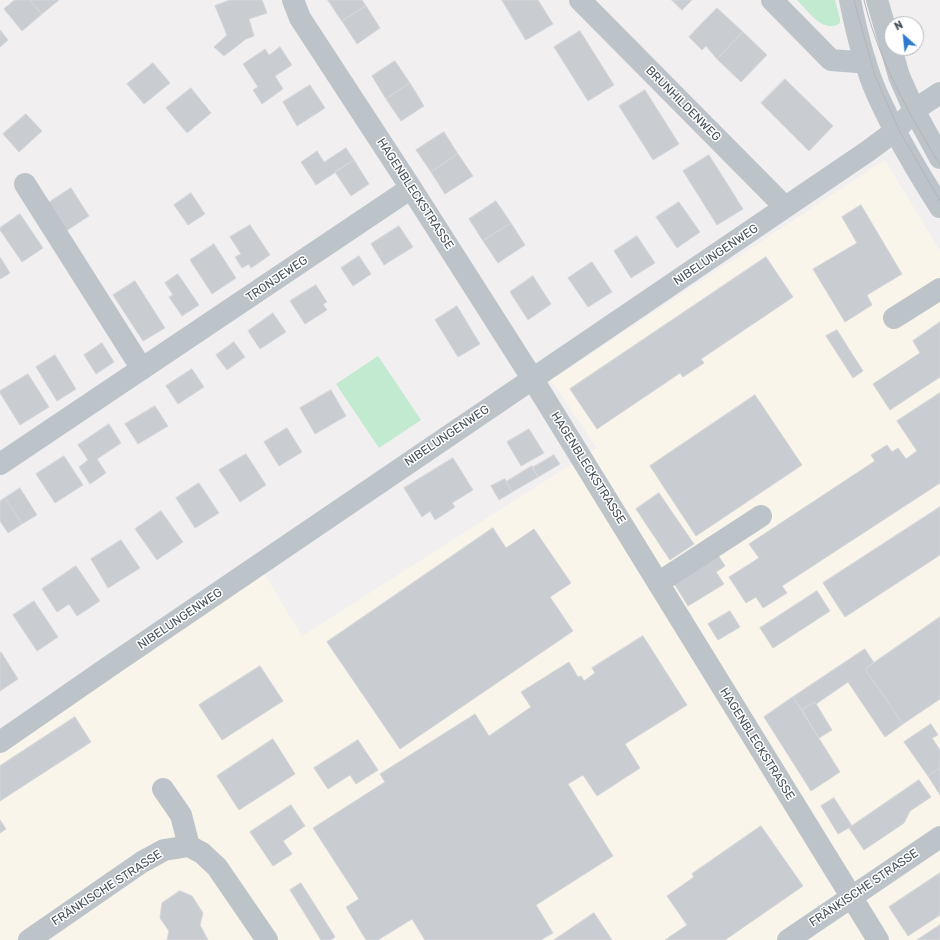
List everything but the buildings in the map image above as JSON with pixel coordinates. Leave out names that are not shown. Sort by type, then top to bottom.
[{"type":"street","name":"HAGENBLECKSTRASSE","points":[[292,0],[300,18],[412,188],[532,378],[878,940]]},
{"type":"street","name":"BRUNHILDENWEG","points":[[580,0],[786,207]]},
{"type":"street","points":[[772,0],[831,60],[857,62],[865,60]]},
{"type":"street","points":[[850,0],[865,60],[877,93],[911,160],[940,207]]},
{"type":"street","points":[[877,0],[900,76],[914,110],[940,158]]},
{"type":"street","name":"NIBELUNGENWEG","points":[[0,742],[532,378],[786,207],[895,131],[914,110],[940,93]]},
{"type":"street","points":[[25,184],[142,370]]},
{"type":"street","name":"TRONJEWEG","points":[[0,464],[412,188]]},
{"type":"street","points":[[894,318],[940,289]]},
{"type":"street","points":[[658,583],[761,516]]},
{"type":"street","points":[[163,789],[181,815],[189,846],[202,853],[217,867],[267,940]]},
{"type":"street","name":"FRÄNKISCHE STRASSE","points":[[788,940],[940,837]]},
{"type":"street","name":"FRÄNKISCHE STRASSE","points":[[29,940],[142,862],[164,850],[189,846]]},
{"type":"shaded area","points":[[885,160],[940,251],[940,940],[0,940],[0,751],[263,572],[302,636],[597,448],[551,380]]},
{"type":"green space","points":[[797,0],[835,0],[840,23],[834,26],[822,24]]},
{"type":"green space","points":[[378,356],[421,420],[379,448],[336,384]]},
{"type":"tram line","points":[[854,0],[875,76],[899,130],[940,201]]},
{"type":"tram line","points":[[864,0],[870,22],[886,65],[906,106],[940,165]]}]
